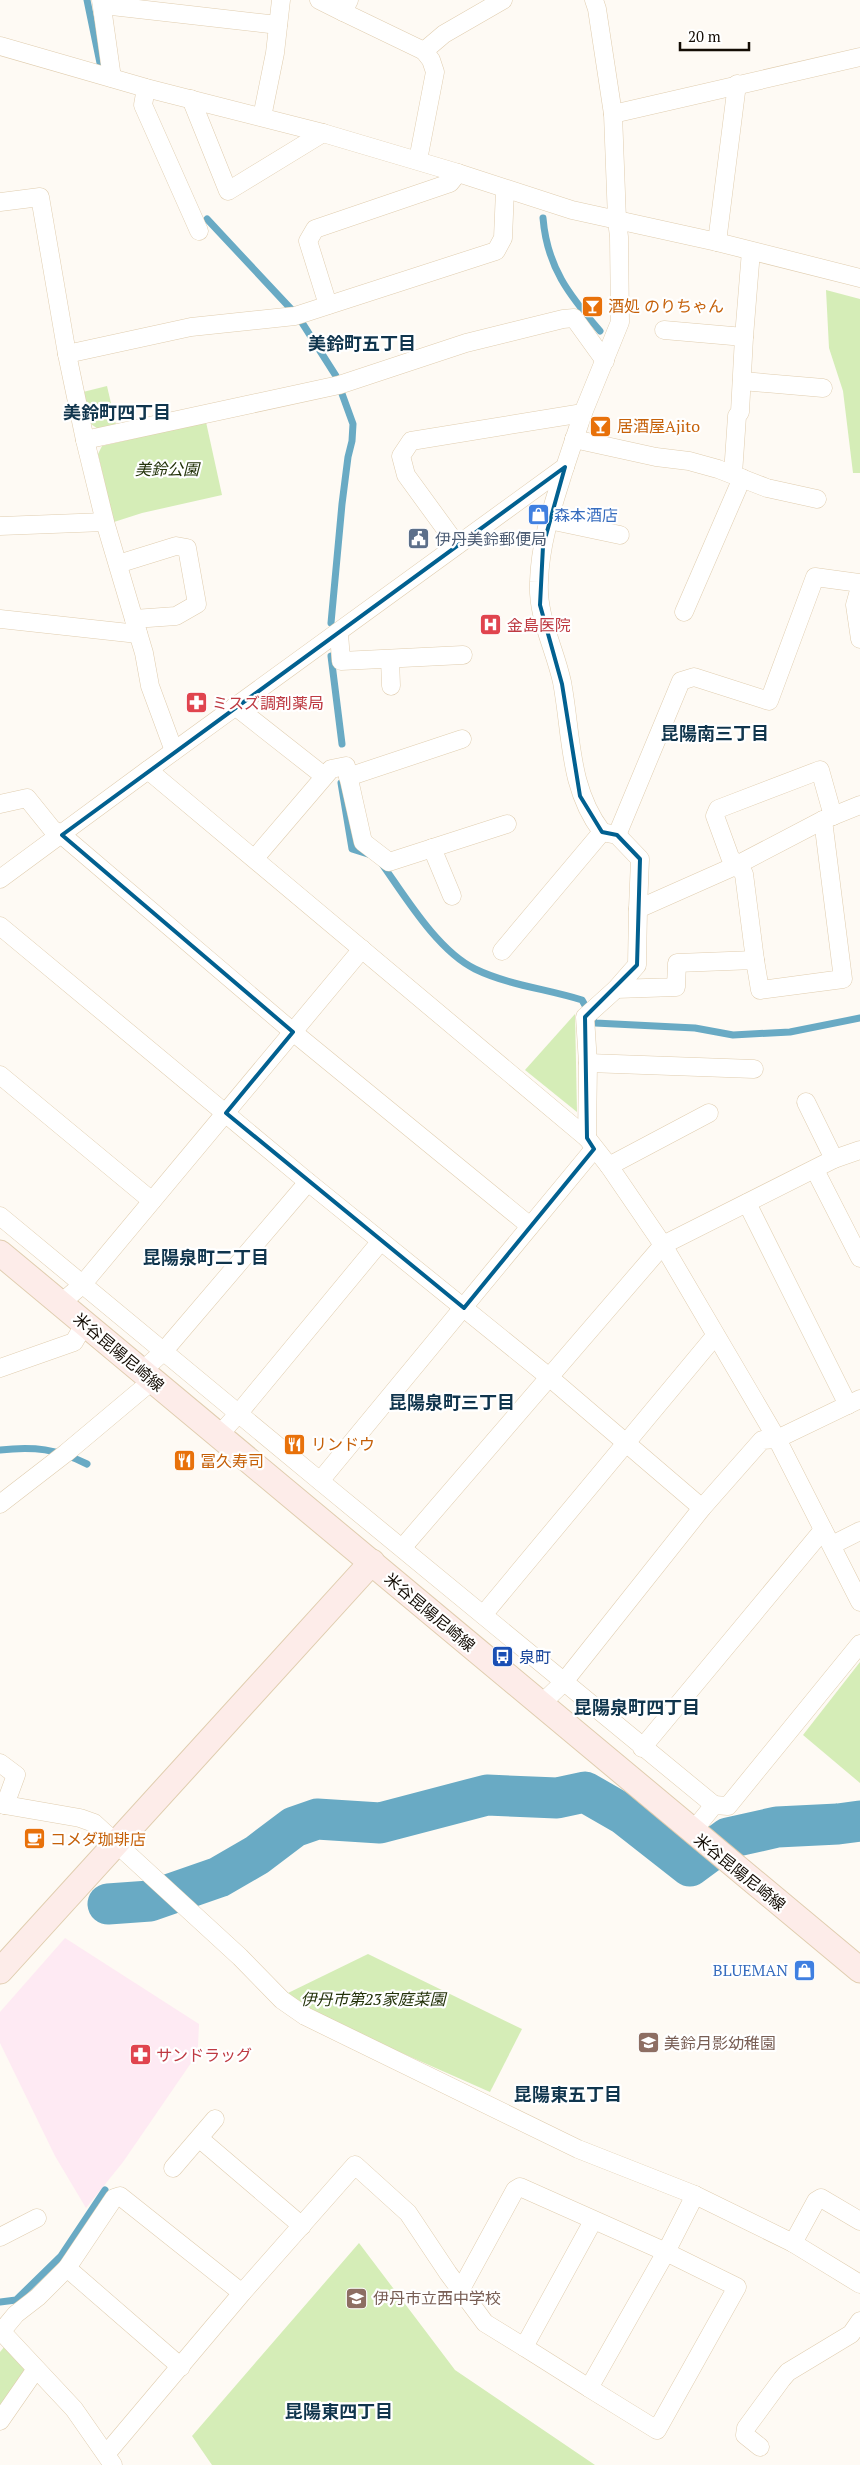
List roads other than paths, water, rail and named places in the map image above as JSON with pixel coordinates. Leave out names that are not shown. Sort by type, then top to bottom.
[{"type":"main road","name":"米谷昆陽尼崎線","points":[[0,1253],[372,1562],[719,1855],[860,1970]]},
{"type":"main road","points":[[0,1971],[372,1562]]},
{"type":"street","points":[[262,117],[281,0]]},
{"type":"street","points":[[319,0],[346,6],[424,51],[431,60],[435,72],[418,160]]},
{"type":"street","points":[[424,51],[444,34],[503,0]]},
{"type":"street","points":[[320,1482],[530,1226],[590,1144],[585,1017],[616,989],[638,965],[640,859],[592,819],[580,796],[562,684],[540,605],[538,583],[549,520],[574,439],[620,322],[620,237],[617,220],[613,114],[594,0]]},
{"type":"street","points":[[112,78],[102,2],[278,25]]},
{"type":"street","points":[[0,46],[146,88],[323,133],[418,160],[505,190],[572,210],[718,242],[860,278]]},
{"type":"street","points":[[613,114],[860,56]]},
{"type":"street","points":[[718,242],[737,84]]},
{"type":"street","points":[[146,88],[143,105],[198,231]]},
{"type":"street","points":[[191,99],[228,191],[323,133]]},
{"type":"street","points":[[328,305],[308,241],[315,229],[450,183],[458,173]]},
{"type":"street","points":[[67,354],[191,327],[295,316],[496,251],[503,238],[505,190]]},
{"type":"street","points":[[0,202],[40,197],[67,354],[85,440],[105,522],[136,626],[150,686],[174,751]]},
{"type":"street","points":[[684,612],[737,476],[737,416],[740,412],[751,251]]},
{"type":"street","points":[[85,440],[339,384],[466,343],[563,319],[574,318],[604,361]]},
{"type":"street","points":[[664,330],[744,337]]},
{"type":"street","points":[[742,381],[823,388]]},
{"type":"street","points":[[457,545],[406,475],[402,456],[411,441],[583,413]]},
{"type":"street","points":[[574,439],[656,457],[689,461],[737,476],[767,488],[817,499]]},
{"type":"street","points":[[0,878],[62,835],[235,706],[339,633],[566,467]]},
{"type":"street","points":[[549,520],[620,535]]},
{"type":"street","points":[[0,526],[105,522]]},
{"type":"street","points":[[0,619],[136,626],[176,616],[197,604],[187,548],[176,546],[118,564]]},
{"type":"street","points":[[502,952],[609,833],[681,681],[694,677],[769,701],[815,577],[860,583]]},
{"type":"street","points":[[860,588],[855,605],[860,639]]},
{"type":"street","points":[[339,633],[341,661],[463,655]]},
{"type":"street","points":[[390,659],[391,686]]},
{"type":"street","points":[[235,706],[324,776]]},
{"type":"street","points":[[348,777],[462,739]]},
{"type":"street","points":[[255,858],[324,776],[331,769],[346,766],[363,842],[389,862],[507,824]]},
{"type":"street","points":[[148,770],[255,858],[590,1144],[609,1166],[663,1245],[777,1439],[860,1602]]},
{"type":"street","points":[[820,770],[828,818],[843,978],[760,990],[744,874],[735,866],[715,816],[718,809],[820,770]]},
{"type":"street","points":[[0,804],[27,798],[52,829],[62,835],[293,1032],[530,1226]]},
{"type":"street","points":[[638,909],[735,866],[828,818],[860,804]]},
{"type":"street","points":[[432,848],[452,896]]},
{"type":"street","points":[[0,926],[308,1182],[549,1378],[702,1508]]},
{"type":"street","points":[[61,1303],[82,1285],[362,949]]},
{"type":"street","points":[[616,989],[676,987],[677,962],[755,960]]},
{"type":"street","points":[[588,1062],[754,1069]]},
{"type":"street","points":[[0,1075],[152,1201]]},
{"type":"street","points":[[806,1102],[834,1159]]},
{"type":"street","points":[[609,1166],[709,1113]]},
{"type":"street","points":[[403,1547],[663,1245],[834,1159],[860,1150]]},
{"type":"street","points":[[815,1170],[860,1258]]},
{"type":"street","points":[[0,1504],[66,1453],[148,1375],[163,1352],[308,1182]]},
{"type":"street","points":[[540,1705],[563,1683],[702,1508],[762,1440],[777,1439],[854,1402],[747,1203]]},
{"type":"street","points":[[0,1216],[320,1482],[403,1547],[563,1683],[714,1805],[728,1806],[860,1644]]},
{"type":"street","points":[[218,1435],[238,1414],[381,1241]]},
{"type":"street","points":[[0,1368],[74,1342],[85,1323]]},
{"type":"street","points":[[483,1615],[715,1336]]},
{"type":"street","points":[[642,1748],[823,1530]]},
{"type":"street","points":[[832,1545],[860,1531]]},
{"type":"street","points":[[0,1763],[16,1775],[3,1805],[80,1818],[94,1824],[240,1957],[282,2000],[305,2016],[578,2149],[695,2194],[793,2243],[860,2284]]},
{"type":"street","points":[[694,1834],[714,1805]]},
{"type":"street","points":[[173,2168],[200,2139],[215,2119]]},
{"type":"street","points":[[200,2139],[302,2226]]},
{"type":"street","points":[[242,2293],[120,2196],[114,2198],[67,2268],[38,2297],[16,2314],[1,2331],[74,2409],[110,2459],[181,2367],[242,2293],[355,2166],[408,2213],[461,2289],[485,2323],[657,2430],[737,2288],[666,2252],[520,2187],[515,2190],[461,2289]]},
{"type":"street","points":[[589,2388],[666,2252],[695,2194]]},
{"type":"street","points":[[793,2243],[816,2201],[821,2198],[860,2221]]},
{"type":"street","points":[[0,2237],[37,2218]]},
{"type":"street","points":[[524,2347],[593,2221]]},
{"type":"street","points":[[67,2268],[181,2367]]},
{"type":"street","points":[[760,2447],[745,2435],[746,2428],[782,2379],[788,2372],[851,2334],[860,2321]]},
{"type":"street","points":[[0,2421],[36,2369]]},
{"type":"waterway","points":[[87,0],[100,63]]},
{"type":"waterway","points":[[543,218],[549,251],[561,279],[600,331]]},
{"type":"waterway","points":[[207,219],[292,310]]},
{"type":"waterway","points":[[301,321],[336,376]]},
{"type":"waterway","points":[[331,623],[342,504],[353,424],[341,391]]},
{"type":"waterway","points":[[331,656],[342,744]]},
{"type":"waterway","points":[[341,783],[352,849],[371,855]]},
{"type":"waterway","points":[[382,864],[436,937],[461,961],[475,969],[501,979],[582,1000],[595,1023],[695,1028],[733,1035],[790,1032],[860,1018]]},
{"type":"waterway","points":[[0,1450],[24,1448],[45,1450],[66,1455],[87,1464]]},
{"type":"waterway","points":[[108,1904],[150,1901],[219,1877],[257,1855],[294,1827],[317,1819],[380,1823],[487,1795],[557,1798],[585,1792],[625,1815],[690,1866],[728,1838],[777,1827],[860,1821]]},
{"type":"waterway","points":[[0,2302],[16,2300],[61,2256],[105,2190]]},
{"type":"place","name":"酒処 のりちゃん","points":[[592,306]]},
{"type":"place","name":"居酒屋Ajito","points":[[601,426]]},
{"type":"place","name":"森本酒店","points":[[538,515]]},
{"type":"place","name":"伊丹美鈴郵便局","points":[[419,539]]},
{"type":"place","name":"金島医院","points":[[491,625]]},
{"type":"place","name":"ミスズ調剤薬局","points":[[196,703]]},
{"type":"place","name":"リンドウ","points":[[295,1444]]},
{"type":"place","name":"冨久寿司","points":[[184,1461]]},
{"type":"place","name":"泉町","points":[[503,1657]]},
{"type":"place","name":"コメダ珈琲店","points":[[34,1839]]},
{"type":"place","name":"BLUEMAN","points":[[804,1970]]},
{"type":"place","name":"美鈴月影幼稚園","points":[[648,2043]]},
{"type":"place","name":"サンドラッグ","points":[[140,2055]]},
{"type":"place","name":"伊丹市立西中学校","points":[[357,2298]]},
{"type":"district","name":"美鈴町五丁目","points":[[362,344]]},
{"type":"district","name":"美鈴町四丁目","points":[[117,413]]},
{"type":"district","name":"昆陽南三丁目","points":[[715,734]]},
{"type":"district","name":"昆陽泉町二丁目","points":[[206,1258]]},
{"type":"district","name":"昆陽泉町三丁目","points":[[452,1403]]},
{"type":"district","name":"昆陽泉町四丁目","points":[[637,1708]]},
{"type":"district","name":"昆陽東五丁目","points":[[568,2095]]},
{"type":"district","name":"昆陽東四丁目","points":[[339,2412]]},
{"type":"park label","name":"美鈴公園","points":[[167,469]]},
{"type":"park label","name":"伊丹市第23家庭菜園","points":[[373,1999]]}]
